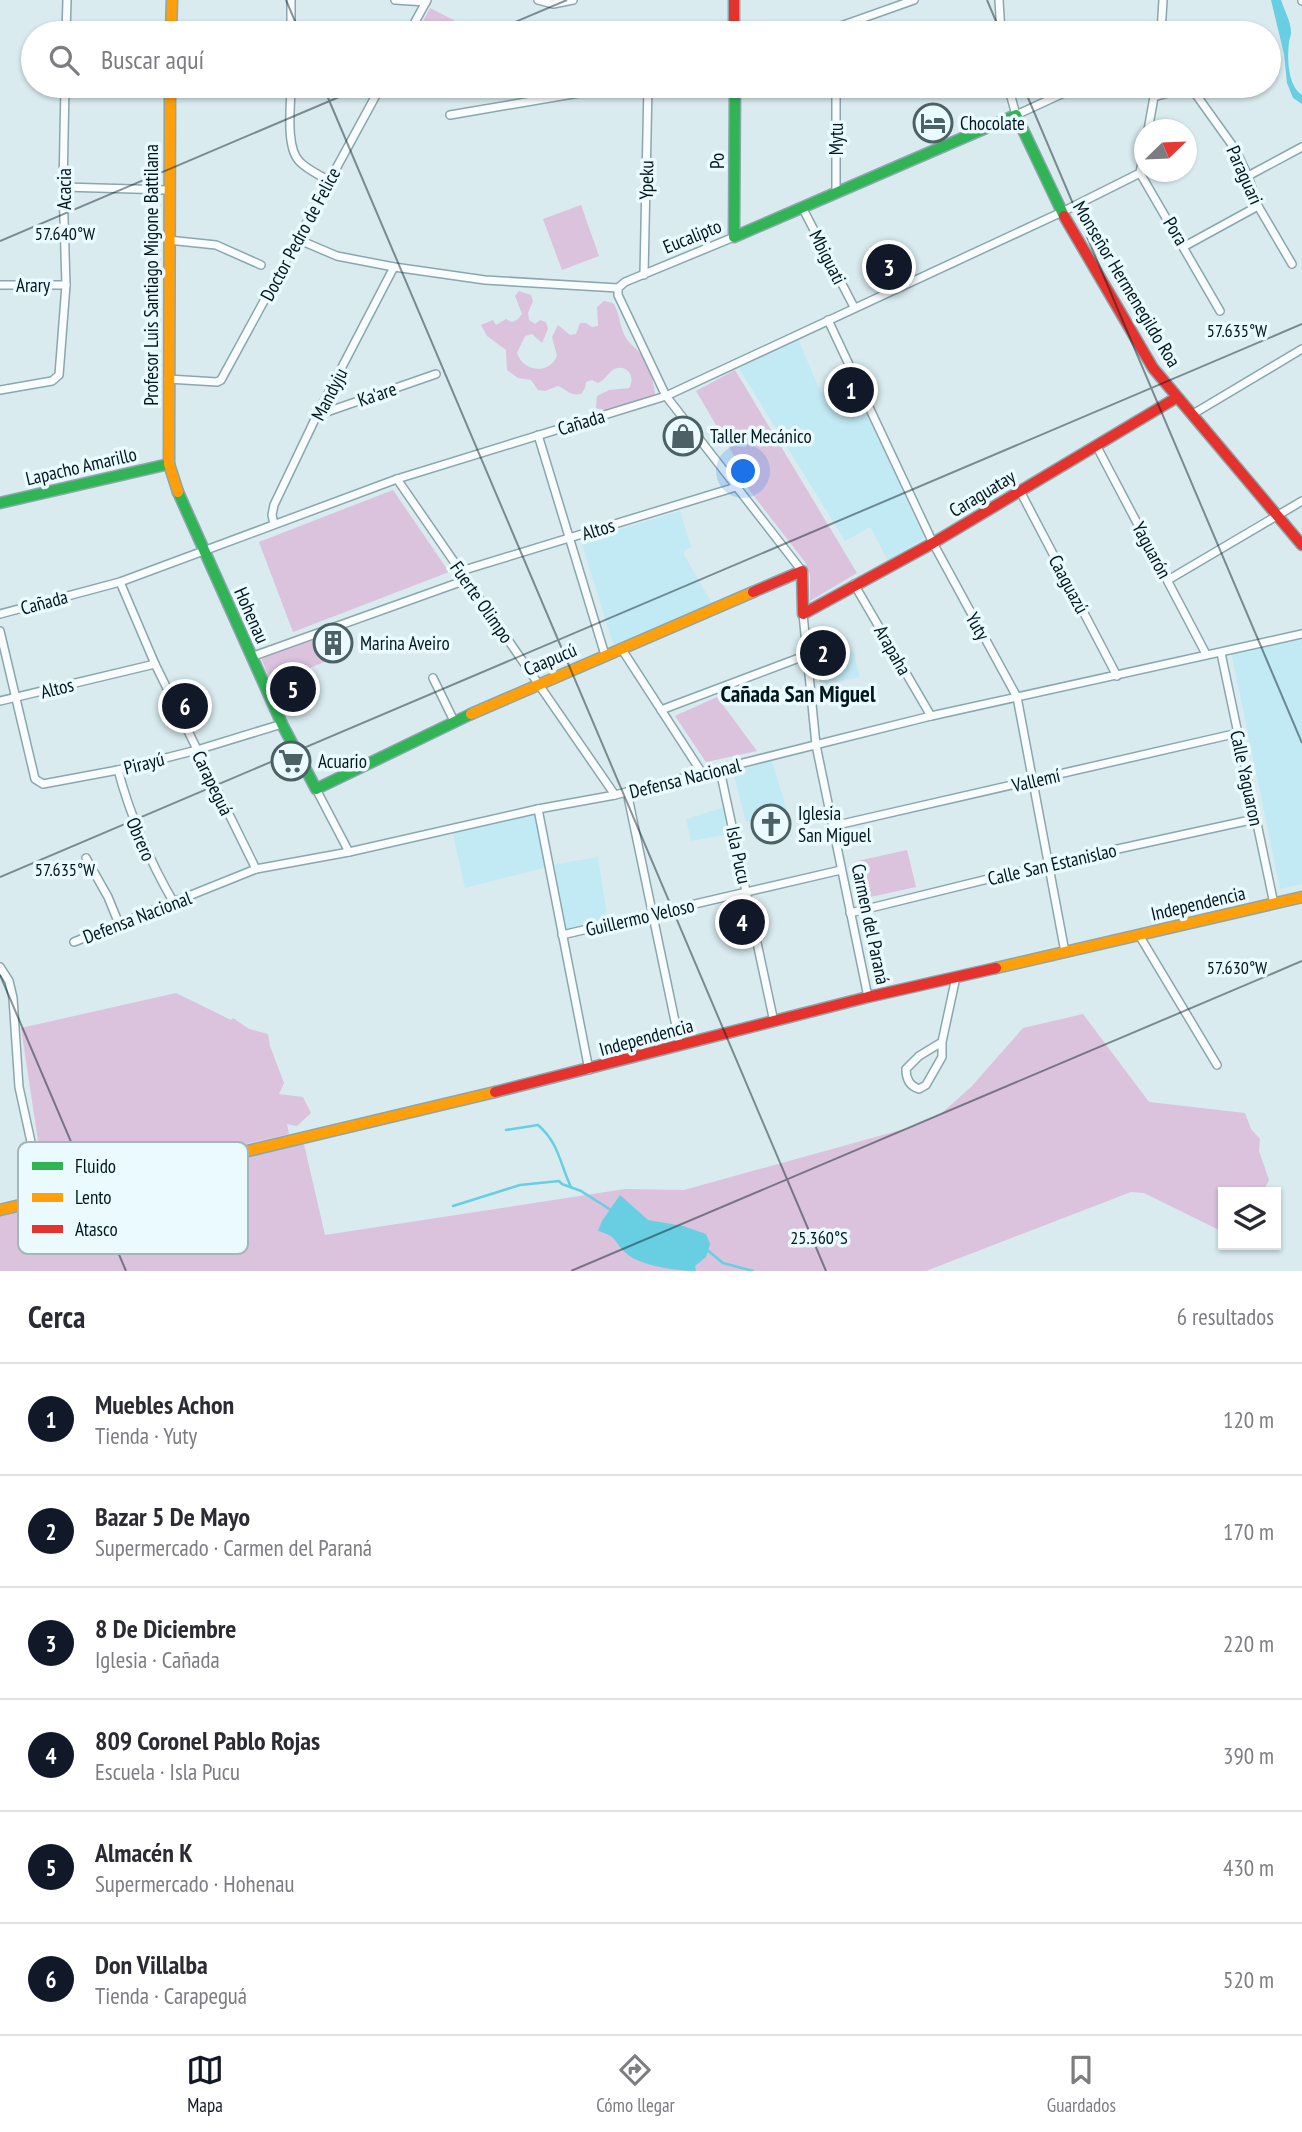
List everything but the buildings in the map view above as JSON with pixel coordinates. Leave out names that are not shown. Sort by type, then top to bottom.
[{"type":"street","points":[[66,21],[67,0]]},
{"type":"street","points":[[171,21],[172,0]]},
{"type":"street","points":[[291,0],[291,21]]},
{"type":"street","points":[[395,0],[427,1],[416,21]]},
{"type":"street","points":[[538,0],[553,4],[573,0]]},
{"type":"street","points":[[734,0],[734,21]]},
{"type":"street","points":[[861,21],[914,0]]},
{"type":"street","points":[[999,0],[1000,21]]},
{"type":"street","points":[[1162,21],[1163,0]]},
{"type":"street","name":"Acacia","points":[[0,390],[52,381],[59,375],[66,285],[63,187],[65,98]]},
{"type":"street","name":"Profesor Luis Santiago Migone Battilana","points":[[169,464],[170,98]]},
{"type":"street","points":[[291,98],[293,151],[299,162],[329,181]]},
{"type":"street","name":"Doctor Pedro de Felice","points":[[168,379],[219,381],[374,98]]},
{"type":"street","points":[[450,115],[550,98]]},
{"type":"street","name":"Ypeku","points":[[643,275],[648,98]]},
{"type":"street","name":"Po","points":[[734,237],[735,98]]},
{"type":"street","name":"Mytu","points":[[836,98],[836,192]]},
{"type":"street","name":"Monseñor Hermenegildo Roa","points":[[1011,98],[1016,115],[1062,212],[1153,368],[1302,545]]},
{"type":"street","name":"Eucalipto","points":[[618,288],[625,282],[1053,98]]},
{"type":"street","points":[[1150,119],[1154,98]]},
{"type":"street","name":"Paraguari","points":[[1202,98],[1235,149],[1258,206],[1292,264]]},
{"type":"street","points":[[1248,176],[1302,147]]},
{"type":"street","name":"Cañada","points":[[0,614],[120,582],[397,479],[666,396],[1134,176]]},
{"type":"street","name":"Pora","points":[[1146,182],[1185,246],[1220,311]]},
{"type":"street","points":[[63,187],[168,190]]},
{"type":"street","points":[[1185,246],[1258,206]]},
{"type":"street","name":"Mbiguati","points":[[802,207],[854,307]]},
{"type":"street","points":[[297,239],[337,256],[394,267],[485,280],[618,288],[618,295],[666,396],[802,571]]},
{"type":"street","points":[[168,240],[216,245],[261,265]]},
{"type":"street","name":"Mandyju","points":[[274,524],[274,505],[317,415],[394,267]]},
{"type":"street","name":"Arary","points":[[0,285],[66,285]]},
{"type":"street","name":"Yuty","points":[[828,320],[933,543],[1017,697],[1065,952]]},
{"type":"street","points":[[1193,414],[1302,349]]},
{"type":"street","name":"Ka'are","points":[[317,415],[436,374]]},
{"type":"street","name":"Caraguatay","points":[[803,614],[933,543],[1176,398]]},
{"type":"street","points":[[538,435],[605,655]]},
{"type":"street","name":"Yaguarón","points":[[1096,446],[1206,654]]},
{"type":"street","name":"Lapacho Amarillo","points":[[0,503],[169,464]]},
{"type":"street","name":"Hohenau","points":[[169,464],[176,487],[282,724],[349,852]]},
{"type":"street","name":"Fuerte Olimpo","points":[[397,479],[615,795]]},
{"type":"street","name":"Altos","points":[[461,571],[736,487]]},
{"type":"street","name":"Caaguazú","points":[[1020,491],[1117,676]]},
{"type":"street","points":[[1168,580],[1302,501]]},
{"type":"street","name":"Carmen del Paraná","points":[[802,571],[803,614],[816,745],[868,997]]},
{"type":"street","name":"Caapucú","points":[[316,789],[538,682],[802,571]]},
{"type":"street","points":[[251,657],[466,580]]},
{"type":"street","name":"Carapeguá","points":[[120,582],[155,664],[256,869]]},
{"type":"street","name":"Arapaha","points":[[854,584],[931,716]]},
{"type":"street","points":[[0,631],[17,698]]},
{"type":"street","name":"Defensa Nacional","points":[[74,942],[256,869],[349,852],[538,809],[615,795],[931,716],[1302,634]]},
{"type":"street","points":[[621,648],[702,773]]},
{"type":"street","name":"Calle Yaguaron","points":[[1221,653],[1274,904]]},
{"type":"street","points":[[661,710],[807,654]]},
{"type":"street","name":"Altos","points":[[0,701],[155,664]]},
{"type":"street","points":[[433,678],[454,721]]},
{"type":"street","name":"Pirayú","points":[[17,698],[35,779],[45,784],[118,770],[282,724]]},
{"type":"street","name":"Vallemí","points":[[833,826],[1238,733]]},
{"type":"street","name":"Obrero","points":[[118,770],[136,831],[152,866],[174,903]]},
{"type":"street","name":"Isla Pucu","points":[[720,770],[774,1023]]},
{"type":"street","points":[[627,792],[680,1045]]},
{"type":"street","points":[[538,809],[589,1070]]},
{"type":"street","name":"Calle San Estanislao","points":[[850,913],[1049,864],[1255,819]]},
{"type":"street","points":[[86,858],[108,897],[119,924]]},
{"type":"street","name":"Guillermo Veloso","points":[[562,935],[841,870]]},
{"type":"street","name":"Independencia","points":[[248,1152],[589,1070],[868,997],[1302,897]]},
{"type":"street","points":[[1139,935],[1217,1065]]},
{"type":"street","points":[[0,967],[9,981],[13,998],[19,1087],[31,1142]]},
{"type":"street","points":[[942,1042],[912,1061],[906,1069],[909,1082],[915,1088],[926,1085],[942,1057],[942,1042],[956,977]]},
{"type":"street","name":"Independencia","points":[[0,1210],[18,1207]]},
{"type":"shaded area","points":[[430,8],[455,21],[423,21]]},
{"type":"shaded area","points":[[581,205],[599,256],[562,270],[543,219]]},
{"type":"shaded area","points":[[519,291],[531,295],[533,301],[528,313],[529,320],[535,324],[540,320],[546,322],[548,329],[542,343],[532,334],[525,336],[517,353],[525,364],[536,369],[548,366],[557,356],[552,337],[558,325],[570,335],[576,334],[580,323],[598,326],[597,307],[604,301],[613,303],[625,336],[640,353],[648,368],[655,396],[609,411],[596,408],[597,396],[609,390],[629,388],[631,377],[625,369],[614,369],[598,383],[592,380],[586,382],[581,394],[571,393],[558,386],[545,391],[538,390],[531,380],[518,378],[507,370],[506,350],[487,336],[481,325],[493,320],[496,325],[506,319],[512,322],[518,319],[522,314],[515,296]]},
{"type":"shaded area","points":[[798,339],[821,393],[851,380],[923,535],[923,539],[888,561],[870,527],[845,541],[738,367]]},
{"type":"shaded area","points":[[735,370],[857,573],[810,601],[810,575],[805,562],[736,473],[742,469],[696,391]]},
{"type":"shaded area","points":[[393,490],[449,572],[293,632],[259,542]]},
{"type":"shaded area","points":[[680,511],[691,547],[684,551],[684,555],[713,605],[613,644],[581,541]]},
{"type":"shaded area","points":[[322,632],[332,659],[271,683],[260,655]]},
{"type":"shaded area","points":[[1302,637],[1302,884],[1280,889],[1231,652]]},
{"type":"shaded area","points":[[853,651],[860,677],[821,685],[818,659]]},
{"type":"shaded area","points":[[717,697],[757,751],[706,762],[675,716]]},
{"type":"shaded area","points":[[772,761],[787,811],[746,822],[733,772]]},
{"type":"shaded area","points":[[728,806],[734,833],[691,841],[686,819]]},
{"type":"shaded area","points":[[535,812],[547,867],[465,888],[452,830]]},
{"type":"shaded area","points":[[907,850],[916,887],[861,899],[853,862]]},
{"type":"shaded area","points":[[598,857],[608,922],[566,931],[551,865]]},
{"type":"shaded area","points":[[176,993],[231,1020],[233,1018],[249,1029],[268,1034],[284,1083],[279,1094],[303,1097],[311,1113],[297,1126],[287,1124],[289,1134],[248,1144],[38,1142],[21,1028]]},
{"type":"shaded area","points":[[1083,1014],[1149,1102],[1245,1113],[1251,1129],[1260,1139],[1259,1151],[1269,1180],[1266,1187],[1218,1187],[1218,1230],[1144,1193],[1131,1192],[926,1271],[0,1271],[0,1214],[18,1210],[18,1254],[248,1254],[248,1157],[304,1144],[325,1235],[625,1189],[684,1190],[908,1128],[942,1113],[971,1087],[1023,1028]]},
{"type":"water","points":[[1271,0],[1281,0],[1290,24],[1290,72],[1297,91],[1302,95],[1302,104],[1293,98],[1287,83],[1281,21],[1276,21]]},
{"type":"water","points":[[620,1195],[648,1220],[683,1226],[706,1234],[710,1244],[706,1257],[695,1266],[696,1271],[670,1269],[641,1262],[627,1254],[613,1238],[598,1231]]},
{"type":"waterway","points":[[506,1130],[538,1125],[555,1146],[571,1187]]},
{"type":"waterway","points":[[453,1206],[520,1185],[559,1181],[611,1210]]},
{"type":"waterway","points":[[706,1249],[723,1263],[753,1271]]},
{"type":"traffic: fast","points":[[735,98],[734,237],[1016,115],[1064,216]]},
{"type":"traffic: fast","points":[[0,503],[169,464]]},
{"type":"traffic: fast","points":[[178,492],[282,724],[316,789],[471,714]]},
{"type":"traffic: slow","points":[[171,21],[172,0]]},
{"type":"traffic: slow","points":[[170,98],[169,464],[178,492]]},
{"type":"traffic: slow","points":[[471,714],[753,592]]},
{"type":"traffic: slow","points":[[996,968],[1302,897]]},
{"type":"traffic: slow","points":[[248,1151],[495,1092]]},
{"type":"traffic: slow","points":[[0,1210],[18,1206]]},
{"type":"traffic: jam","points":[[734,0],[734,21]]},
{"type":"traffic: jam","points":[[1064,216],[1153,368],[1302,545]]},
{"type":"traffic: jam","points":[[753,592],[802,571],[803,614],[933,543],[1176,398]]},
{"type":"traffic: jam","points":[[495,1092],[868,997],[996,968]]},
{"type":"place","name":"Chocolate","points":[[933,123]]},
{"type":"place","name":"8 De Diciembre","points":[[889,267]]},
{"type":"place","name":"Muebles Achon","points":[[851,390]]},
{"type":"place","name":"Taller Mecánico","points":[[683,436]]},
{"type":"place","name":"Marina Aveiro","points":[[333,643]]},
{"type":"place","name":"Bazar 5 De Mayo","points":[[823,653]]},
{"type":"place","name":"Almacén K","points":[[293,689]]},
{"type":"place","name":"Don Villalba","points":[[185,706]]},
{"type":"place","name":"Acuario","points":[[291,761]]},
{"type":"place","name":"Iglesia San Miguel","points":[[771,824]]},
{"type":"place","name":"809 Coronel Pablo Rojas","points":[[742,922]]},
{"type":"district","name":"Cañada San Miguel","points":[[798,693]]}]
